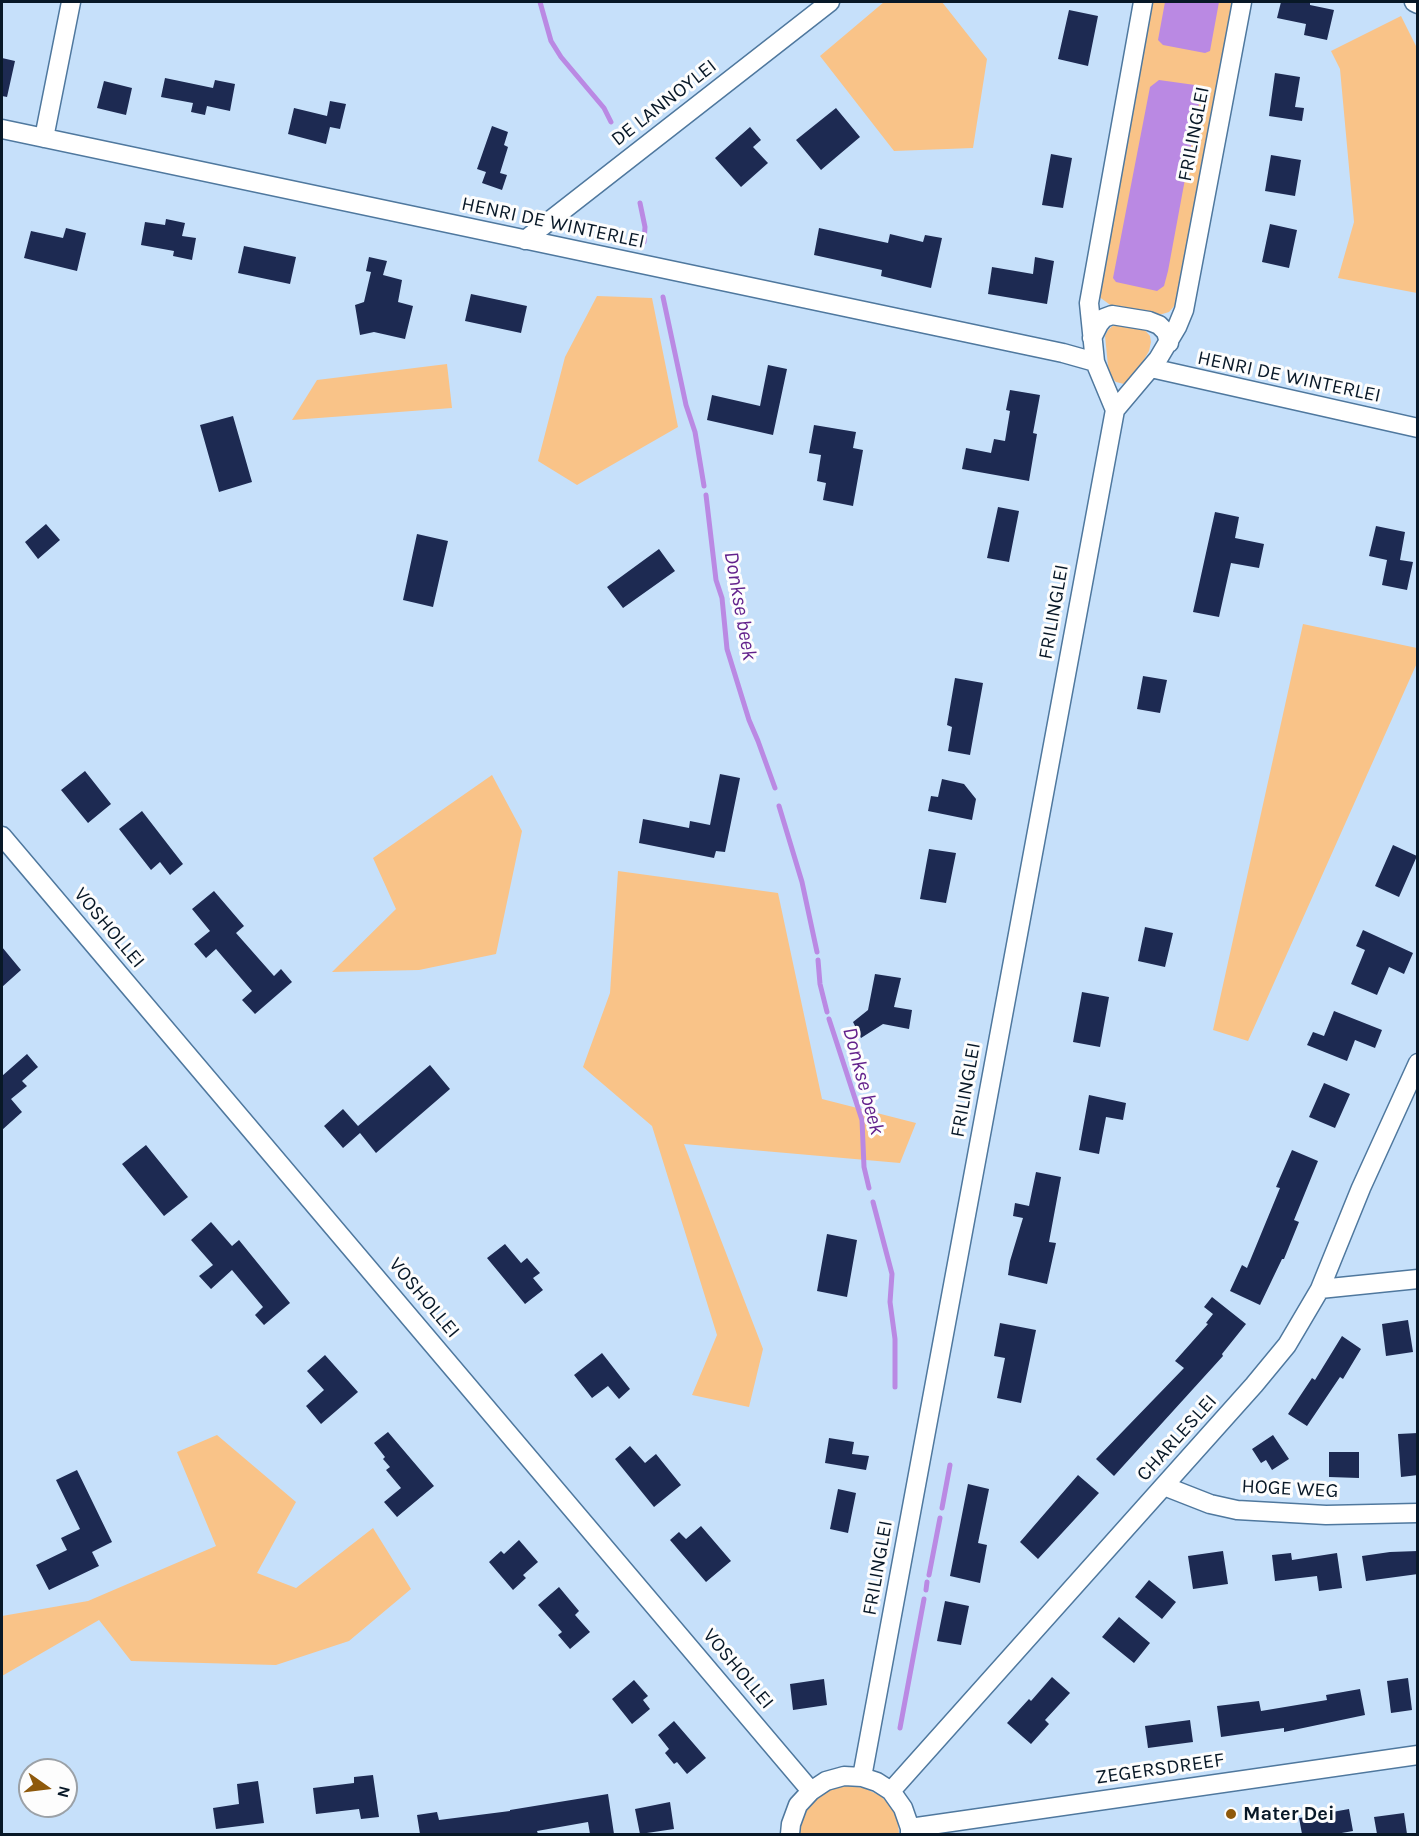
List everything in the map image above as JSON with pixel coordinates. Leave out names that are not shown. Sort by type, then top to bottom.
[{"type":"street","points":[[44,138],[71,2]]},
{"type":"street","name":"DE LANNOYLEI","points":[[525,240],[830,2]]},
{"type":"street","points":[[1115,410],[1095,362],[1089,303],[1143,2]]},
{"type":"street","name":"FRILINGLEI","points":[[862,1777],[1115,410],[1169,343],[1184,310],[1242,2]]},
{"type":"street","points":[[1414,2],[1418,4]]},
{"type":"street","name":"HENRI DE WINTERLEI","points":[[2,129],[1040,348],[1095,362]]},
{"type":"street","points":[[1092,338],[1104,318],[1112,315],[1149,321],[1159,325],[1166,332],[1169,343]]},
{"type":"street","name":"HENRI DE WINTERLEI","points":[[1151,368],[1418,428]]},
{"type":"street","name":"VOSHOLLEI","points":[[2,836],[811,1791]]},
{"type":"street","name":"CHARLESLEI","points":[[891,1791],[1287,1345],[1320,1289],[1361,1188],[1418,1063]]},
{"type":"street","points":[[1320,1289],[1418,1279]]},
{"type":"street","name":"HOGE WEG","points":[[1164,1486],[1210,1504],[1237,1510],[1326,1515],[1418,1513]]},
{"type":"street","name":"ZEGERSDREEF","points":[[910,1831],[1418,1755]]},
{"type":"street","points":[[790,1834],[798,1805],[811,1791],[826,1780],[844,1776],[862,1777],[877,1782],[891,1791],[903,1808],[910,1831]]},
{"type":"shaded area","points":[[884,2],[942,2],[987,59],[973,148],[894,151],[820,56]]},
{"type":"shaded area","points":[[1150,2],[1233,2],[1176,304],[1169,312],[1159,315],[1113,307],[1098,296]]},
{"type":"shaded area","points":[[1165,2],[1219,2],[1210,51],[1205,53],[1163,45],[1158,40]]},
{"type":"shaded area","points":[[1401,16],[1417,48],[1417,293],[1338,278],[1354,222],[1340,69],[1331,51]]},
{"type":"shaded area","points":[[1159,80],[1195,85],[1200,98],[1168,271],[1164,286],[1157,291],[1116,282],[1113,278],[1150,87]]},
{"type":"shaded area","points":[[597,296],[652,298],[678,427],[577,485],[538,461],[565,357]]},
{"type":"shaded area","points":[[1115,324],[1142,327],[1150,336],[1151,342],[1149,351],[1133,378],[1124,384],[1116,382],[1111,377],[1108,366],[1105,336]]},
{"type":"shaded area","points":[[447,364],[452,408],[292,420],[317,380]]},
{"type":"shaded area","points":[[1303,624],[1417,648],[1417,663],[1248,1041],[1213,1030]]},
{"type":"shaded area","points":[[492,775],[522,831],[496,954],[419,970],[332,972],[396,909],[373,858]]},
{"type":"shaded area","points":[[618,871],[778,893],[822,1099],[916,1123],[900,1163],[684,1144],[763,1349],[749,1407],[692,1395],[717,1335],[652,1126],[583,1067],[610,993]]},
{"type":"shaded area","points":[[217,1435],[296,1502],[257,1573],[296,1588],[373,1528],[411,1589],[349,1641],[276,1665],[131,1661],[99,1620],[2,1676],[2,1616],[88,1601],[216,1546],[177,1452]]},
{"type":"shaded area","points":[[843,1785],[864,1788],[881,1796],[892,1808],[898,1823],[899,1834],[799,1834],[807,1809],[823,1793]]},
{"type":"building","points":[[1281,2],[1310,2],[1310,5],[1334,10],[1327,40],[1304,35],[1306,24],[1277,18]]},
{"type":"building","points":[[1069,10],[1098,16],[1088,66],[1058,59]]},
{"type":"building","points":[[2,58],[15,61],[7,97],[2,96]]},
{"type":"building","points":[[1275,73],[1300,77],[1295,107],[1304,108],[1302,121],[1269,116]]},
{"type":"building","points":[[165,78],[213,88],[215,80],[235,84],[230,111],[207,106],[205,115],[191,112],[193,103],[161,97]]},
{"type":"building","points":[[104,81],[132,88],[126,115],[97,108]]},
{"type":"building","points":[[330,101],[346,104],[340,129],[330,127],[326,144],[288,134],[294,108],[327,116]]},
{"type":"building","points":[[836,108],[860,137],[821,170],[796,140]]},
{"type":"building","points":[[492,126],[508,132],[504,145],[508,147],[500,173],[507,175],[502,190],[482,183],[486,172],[477,169]]},
{"type":"building","points":[[750,127],[761,140],[753,147],[768,163],[741,187],[715,158]]},
{"type":"building","points":[[1051,154],[1072,158],[1063,208],[1042,205]]},
{"type":"building","points":[[1271,155],[1301,160],[1295,196],[1265,191]]},
{"type":"building","points":[[166,219],[185,223],[182,236],[196,238],[192,260],[173,256],[174,251],[141,245],[145,222],[165,225]]},
{"type":"building","points":[[1270,224],[1297,230],[1289,268],[1262,262]]},
{"type":"building","points":[[66,228],[86,233],[77,271],[24,258],[31,231],[63,238]]},
{"type":"building","points":[[819,228],[888,243],[890,234],[923,242],[925,235],[942,238],[931,288],[881,276],[882,270],[814,255]]},
{"type":"building","points":[[244,246],[296,257],[290,284],[238,273]]},
{"type":"building","points":[[369,257],[387,261],[383,275],[402,280],[398,302],[413,306],[405,339],[374,332],[360,335],[355,305],[364,302],[371,272],[366,271]]},
{"type":"building","points":[[1035,257],[1054,261],[1047,304],[988,294],[992,267],[1033,274]]},
{"type":"building","points":[[471,294],[527,306],[521,333],[465,321]]},
{"type":"building","points":[[768,365],[787,369],[773,435],[707,420],[712,395],[760,406]]},
{"type":"building","points":[[1010,390],[1040,395],[1033,433],[1037,434],[1029,481],[962,469],[966,448],[991,453],[994,439],[1005,441],[1010,411],[1006,410]]},
{"type":"building","points":[[233,416],[252,482],[219,492],[200,425]]},
{"type":"building","points":[[814,425],[856,432],[853,448],[863,450],[853,506],[823,500],[826,483],[817,481],[821,455],[809,453]]},
{"type":"building","points":[[998,507],[1019,511],[1009,562],[987,558]]},
{"type":"building","points":[[1215,512],[1239,517],[1235,538],[1264,544],[1259,568],[1231,563],[1219,617],[1193,612]]},
{"type":"building","points":[[46,524],[60,540],[38,559],[25,542]]},
{"type":"building","points":[[1376,526],[1405,532],[1400,560],[1413,562],[1407,590],[1382,585],[1387,560],[1369,556]]},
{"type":"building","points":[[417,534],[448,541],[433,607],[403,600]]},
{"type":"building","points":[[659,549],[675,571],[623,608],[607,587]]},
{"type":"building","points":[[1143,676],[1167,680],[1160,713],[1137,709]]},
{"type":"building","points":[[955,678],[983,683],[970,755],[948,751],[952,727],[947,725]]},
{"type":"building","points":[[85,771],[111,804],[88,823],[61,790]]},
{"type":"building","points":[[720,774],[740,778],[725,852],[716,851],[714,858],[639,843],[643,819],[689,828],[690,821],[710,825]]},
{"type":"building","points":[[942,779],[964,784],[976,799],[972,820],[928,811],[931,796],[938,797]]},
{"type":"building","points":[[142,811],[183,864],[170,875],[160,862],[151,870],[119,829]]},
{"type":"building","points":[[1393,845],[1417,856],[1399,897],[1375,886]]},
{"type":"building","points":[[929,849],[956,853],[946,903],[920,899]]},
{"type":"building","points":[[214,891],[244,926],[236,933],[274,976],[281,969],[292,982],[255,1014],[242,1000],[252,991],[216,949],[206,958],[194,944],[210,931],[192,909]]},
{"type":"building","points":[[1145,927],[1173,933],[1165,967],[1138,961]]},
{"type":"building","points":[[1363,930],[1413,953],[1404,974],[1389,967],[1377,995],[1351,984],[1365,950],[1356,946]]},
{"type":"building","points":[[2,947],[21,970],[2,987]]},
{"type":"building","points":[[875,974],[901,978],[894,1007],[912,1010],[909,1029],[883,1024],[861,1038],[853,1022],[868,1010]]},
{"type":"building","points":[[1082,992],[1109,997],[1100,1047],[1073,1042]]},
{"type":"building","points":[[1334,1011],[1382,1030],[1375,1048],[1355,1040],[1347,1061],[1307,1045],[1313,1032],[1324,1036]]},
{"type":"building","points":[[27,1054],[38,1067],[22,1081],[27,1086],[11,1099],[22,1112],[2,1130],[2,1076]]},
{"type":"building","points":[[430,1065],[450,1089],[376,1153],[360,1133],[343,1148],[324,1126],[343,1109],[358,1126]]},
{"type":"building","points":[[1324,1083],[1350,1094],[1335,1128],[1309,1117]]},
{"type":"building","points":[[1089,1095],[1126,1103],[1123,1120],[1106,1117],[1099,1154],[1079,1150]]},
{"type":"building","points":[[146,1145],[188,1197],[164,1216],[122,1164]]},
{"type":"building","points":[[1292,1150],[1318,1161],[1294,1220],[1299,1222],[1284,1259],[1260,1305],[1230,1291],[1242,1265],[1247,1268],[1280,1188],[1276,1187]]},
{"type":"building","points":[[1036,1172],[1061,1177],[1049,1242],[1056,1243],[1047,1284],[1008,1275],[1023,1218],[1013,1216],[1015,1203],[1029,1206]]},
{"type":"building","points":[[211,1222],[232,1246],[239,1240],[290,1303],[264,1325],[255,1315],[263,1307],[232,1270],[211,1289],[199,1276],[213,1265],[191,1240]]},
{"type":"building","points":[[827,1234],[857,1240],[847,1297],[817,1291]]},
{"type":"building","points":[[505,1244],[521,1263],[527,1258],[540,1273],[533,1278],[543,1290],[525,1304],[487,1258]]},
{"type":"building","points":[[1212,1297],[1246,1324],[1222,1354],[1223,1356],[1114,1476],[1096,1459],[1184,1368],[1175,1361],[1208,1324],[1206,1323],[1213,1314],[1204,1307]]},
{"type":"building","points":[[1408,1320],[1413,1352],[1386,1356],[1382,1324]]},
{"type":"building","points":[[1000,1323],[1036,1330],[1021,1403],[997,1398],[1005,1358],[994,1356]]},
{"type":"building","points":[[1342,1336],[1361,1349],[1343,1379],[1340,1377],[1307,1426],[1288,1414],[1312,1378],[1315,1380]]},
{"type":"building","points":[[602,1353],[630,1389],[619,1399],[608,1386],[592,1398],[574,1375]]},
{"type":"building","points":[[325,1355],[358,1392],[321,1424],[306,1406],[324,1390],[307,1371]]},
{"type":"building","points":[[388,1432],[434,1486],[397,1517],[384,1502],[401,1488],[386,1470],[390,1467],[374,1443]]},
{"type":"building","points":[[1418,1433],[1418,1475],[1401,1477],[1398,1434]]},
{"type":"building","points":[[1273,1435],[1289,1459],[1272,1470],[1266,1460],[1261,1463],[1252,1449]]},
{"type":"building","points":[[829,1438],[854,1442],[852,1454],[869,1456],[866,1470],[825,1463]]},
{"type":"building","points":[[630,1446],[645,1463],[656,1454],[681,1485],[654,1507],[615,1459]]},
{"type":"building","points":[[1329,1452],[1359,1452],[1359,1478],[1329,1477]]},
{"type":"building","points":[[77,1470],[112,1542],[92,1552],[99,1566],[49,1590],[36,1565],[67,1550],[61,1538],[80,1529],[56,1480]]},
{"type":"building","points":[[1078,1475],[1099,1493],[1038,1559],[1020,1542]]},
{"type":"building","points":[[968,1484],[989,1489],[978,1543],[987,1545],[980,1583],[950,1576]]},
{"type":"building","points":[[838,1489],[856,1493],[848,1533],[830,1529]]},
{"type":"building","points":[[701,1526],[731,1561],[706,1582],[670,1540],[679,1532],[686,1539]]},
{"type":"building","points":[[519,1540],[538,1562],[523,1575],[526,1578],[513,1590],[489,1562],[501,1551],[504,1554]]},
{"type":"building","points":[[1223,1551],[1228,1584],[1193,1589],[1188,1556]]},
{"type":"building","points":[[1418,1551],[1418,1574],[1366,1581],[1362,1556]]},
{"type":"building","points":[[1291,1553],[1292,1560],[1337,1553],[1342,1588],[1319,1591],[1317,1576],[1275,1581],[1272,1555]]},
{"type":"building","points":[[1149,1580],[1176,1602],[1162,1619],[1135,1597]]},
{"type":"building","points":[[559,1587],[579,1611],[575,1615],[590,1632],[570,1649],[558,1635],[562,1632],[538,1605]]},
{"type":"building","points":[[945,1601],[969,1606],[961,1645],[937,1641]]},
{"type":"building","points":[[1119,1617],[1150,1643],[1134,1663],[1102,1637]]},
{"type":"building","points":[[1052,1677],[1070,1693],[1045,1720],[1049,1724],[1031,1744],[1007,1723]]},
{"type":"building","points":[[1408,1678],[1412,1710],[1391,1713],[1387,1681]]},
{"type":"building","points":[[824,1679],[827,1705],[793,1710],[790,1684]]},
{"type":"building","points":[[634,1680],[648,1696],[643,1700],[650,1709],[632,1724],[612,1699]]},
{"type":"building","points":[[1360,1689],[1365,1715],[1284,1732],[1284,1728],[1221,1737],[1217,1706],[1259,1701],[1261,1711],[1327,1700],[1326,1695]]},
{"type":"building","points":[[1190,1720],[1193,1742],[1148,1748],[1145,1726]]},
{"type":"building","points":[[674,1721],[706,1758],[687,1774],[665,1753],[669,1749],[658,1735]]},
{"type":"building","points":[[373,1775],[379,1817],[361,1819],[359,1809],[316,1814],[313,1788],[354,1783],[354,1777]]},
{"type":"building","points":[[258,1781],[264,1823],[216,1829],[213,1808],[239,1804],[237,1784]]},
{"type":"building","points":[[608,1794],[614,1834],[590,1834],[588,1822],[537,1831],[538,1834],[420,1834],[417,1815],[437,1812],[439,1820],[510,1811]]},
{"type":"building","points":[[670,1802],[674,1829],[640,1834],[635,1809]]},
{"type":"building","points":[[1349,1809],[1353,1831],[1336,1834],[1302,1834],[1299,1818]]},
{"type":"building","points":[[1404,1813],[1407,1834],[1377,1834],[1374,1817]]},
{"type":"waterway","name":"Donkse beek","points":[[540,2],[551,41],[561,57],[604,108],[611,122]]},
{"type":"waterway","name":"Donkse beek","points":[[640,203],[645,227],[644,242]]},
{"type":"waterway","name":"Donkse beek","points":[[663,297],[686,405],[695,432],[704,486]]},
{"type":"waterway","name":"Donkse beek","points":[[706,495],[716,580],[722,598],[727,649],[749,720],[775,788]]},
{"type":"waterway","name":"Donkse beek","points":[[779,806],[802,882],[817,952]]},
{"type":"waterway","name":"Donkse beek","points":[[818,960],[820,984],[827,1012]]},
{"type":"waterway","name":"Donkse beek","points":[[829,1019],[862,1120],[864,1167],[869,1188]]},
{"type":"waterway","name":"Donkse beek","points":[[873,1202],[892,1274],[890,1302],[895,1339],[895,1387]]},
{"type":"waterway","name":"Donkse beek","points":[[942,1508],[950,1465]]},
{"type":"waterway","name":"Donkse beek","points":[[929,1575],[940,1518]]},
{"type":"waterway","name":"Donkse beek","points":[[926,1590],[927,1582]]},
{"type":"waterway","name":"Donkse beek","points":[[900,1728],[924,1599]]},
{"type":"place","name":"Mater Dei","points":[[1231,1814]]}]
